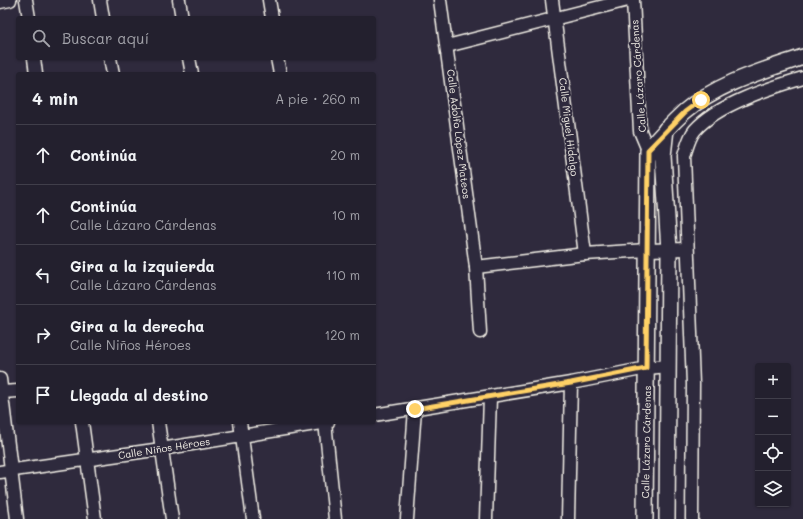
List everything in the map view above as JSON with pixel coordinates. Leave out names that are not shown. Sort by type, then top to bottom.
[{"type":"street","points":[[0,2],[10,0]]},
{"type":"street","points":[[26,0],[29,16]]},
{"type":"street","points":[[100,0],[103,16]]},
{"type":"street","points":[[180,0],[182,16]]},
{"type":"street","points":[[269,0],[272,16]]},
{"type":"street","name":"Calle Adolfo López Mateos","points":[[440,0],[476,267],[480,332]]},
{"type":"street","name":"Calle Miguel Hidalgo","points":[[552,0],[585,254]]},
{"type":"street","points":[[447,46],[628,0]]},
{"type":"street","name":"Calle Lázaro Cárdenas","points":[[633,0],[640,131],[648,150],[645,515]]},
{"type":"street","name":"Calle Lázaro Cárdenas","points":[[648,150],[666,129],[701,100],[726,86],[765,69],[803,56]]},
{"type":"street","points":[[34,60],[36,72]]},
{"type":"street","points":[[110,60],[113,72]]},
{"type":"street","points":[[189,60],[192,72]]},
{"type":"street","points":[[277,60],[280,72]]},
{"type":"street","points":[[765,69],[772,88]]},
{"type":"street","points":[[692,519],[693,384],[684,156],[688,142],[694,131],[708,119],[739,101],[803,78]]},
{"type":"street","points":[[645,515],[667,514],[669,250],[663,156],[666,129]]},
{"type":"street","points":[[648,150],[663,156]]},
{"type":"street","points":[[476,267],[585,254],[687,249]]},
{"type":"street","points":[[376,415],[571,383],[646,368],[669,366]]},
{"type":"street","points":[[0,379],[2,392],[5,471],[17,519]]},
{"type":"street","points":[[568,519],[571,383]]},
{"type":"street","points":[[2,392],[16,391]]},
{"type":"street","points":[[486,519],[490,397]]},
{"type":"street","points":[[407,519],[415,409]]},
{"type":"street","points":[[82,424],[95,519]]},
{"type":"street","points":[[158,424],[172,519]]},
{"type":"street","points":[[240,424],[253,519]]},
{"type":"street","name":"Calle Niños Héroes","points":[[5,471],[162,449],[312,424]]},
{"type":"street","points":[[325,424],[335,519]]},
{"type":"route","points":[[415,409],[571,383],[646,368],[648,150],[666,129],[701,100]]}]
